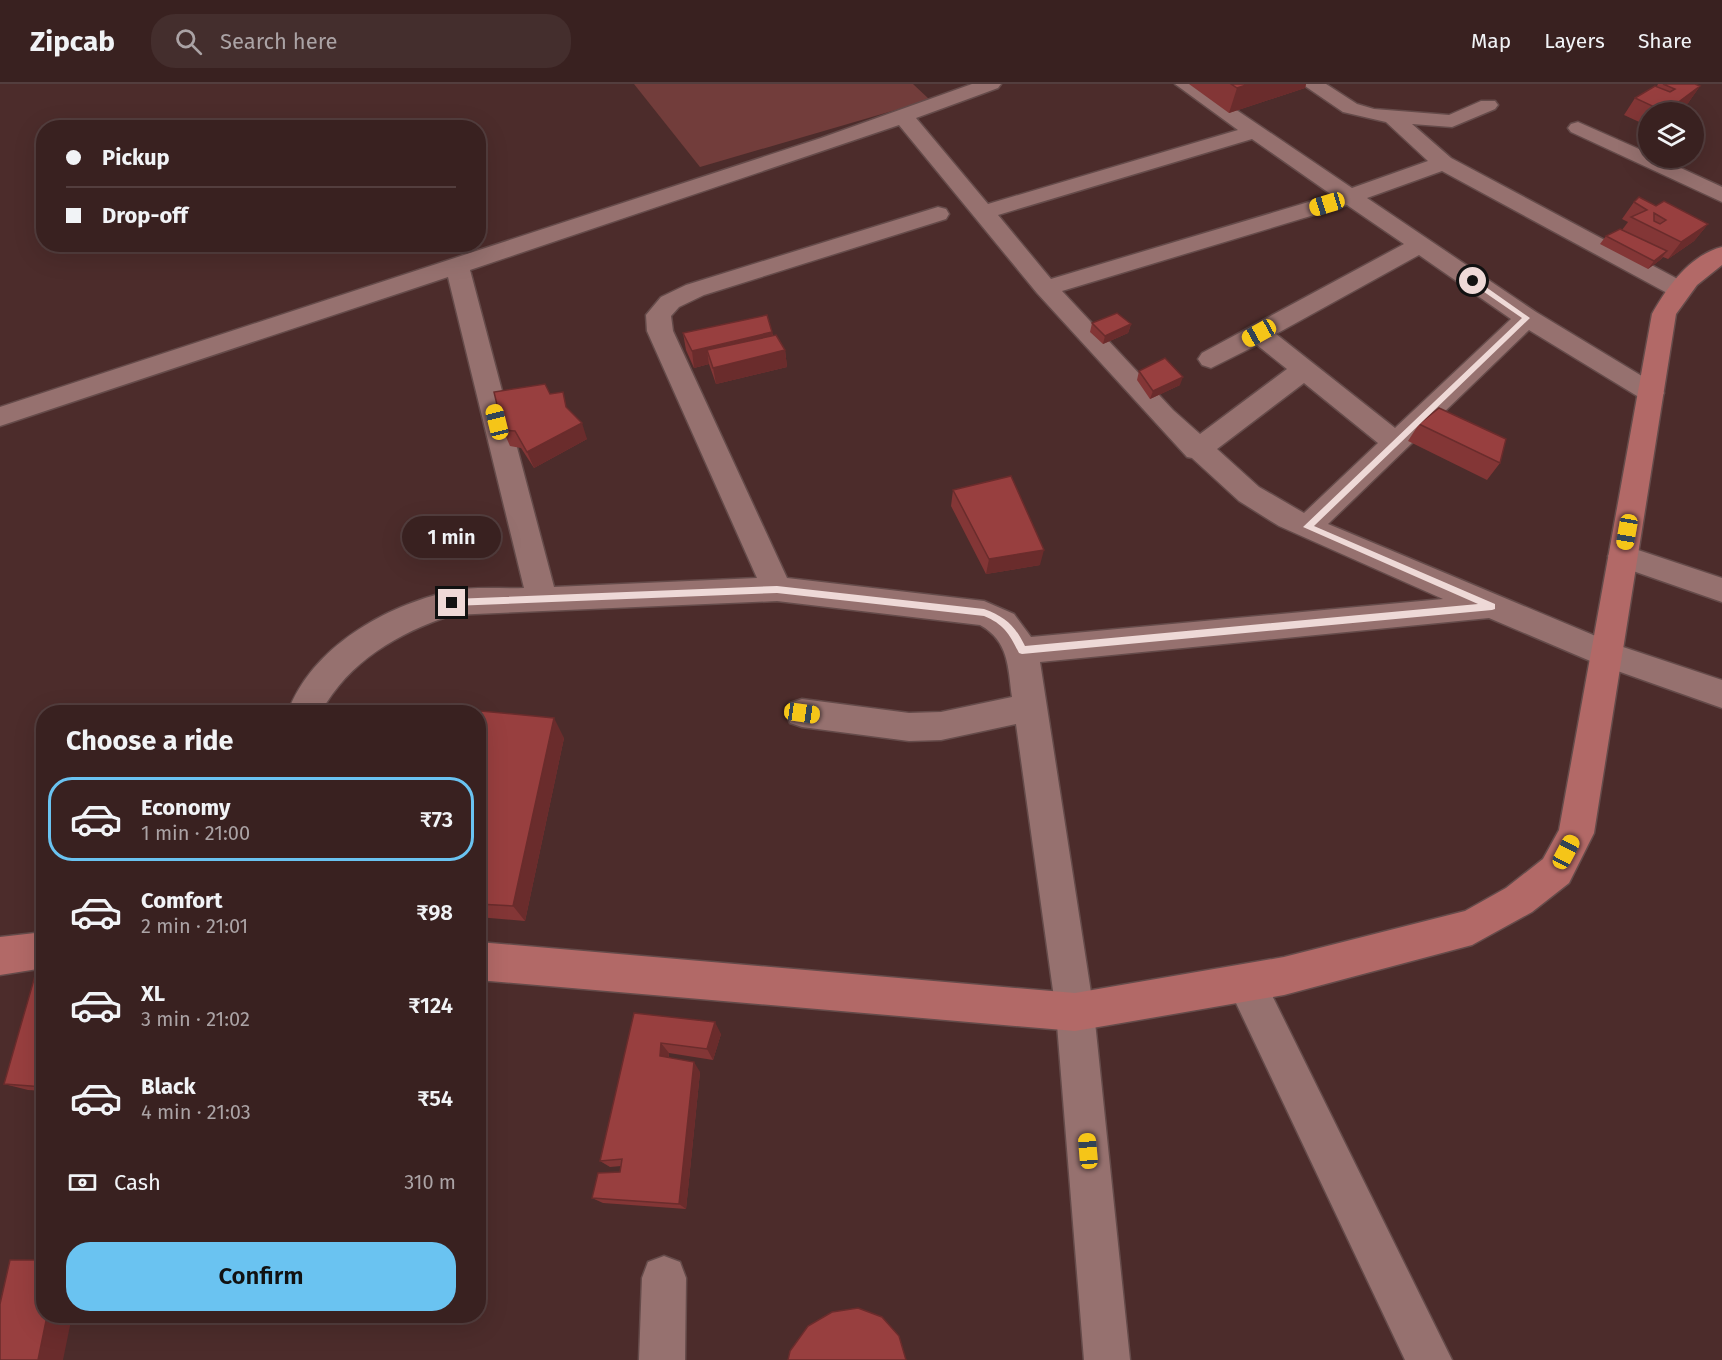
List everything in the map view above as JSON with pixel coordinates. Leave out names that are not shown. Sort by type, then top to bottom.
[{"type":"main road","points":[[486,962],[1075,1012],[1246,984],[1472,927],[1519,900],[1556,871],[1576,833],[1664,314],[1678,289],[1699,268],[1722,254]]},
{"type":"main road","points":[[0,956],[36,951]]},
{"type":"street","points":[[0,417],[904,117],[954,90],[991,84]]},
{"type":"street","points":[[1185,84],[1527,318],[1651,393]]},
{"type":"street","points":[[1312,84],[1362,113],[1392,117],[1452,121],[1488,105]]},
{"type":"street","points":[[904,117],[981,213],[1164,417],[1197,450],[1250,494],[1307,527],[1492,606],[1606,654],[1722,694]]},
{"type":"street","points":[[1392,117],[1443,163],[1678,289]]},
{"type":"street","points":[[1578,128],[1722,195]]},
{"type":"street","points":[[981,213],[1254,132]]},
{"type":"street","points":[[1046,288],[1349,197],[1443,163]]},
{"type":"street","points":[[777,589],[660,331],[658,315],[670,302],[695,290],[938,214]]},
{"type":"street","points":[[1211,359],[1420,245]]},
{"type":"street","points":[[457,266],[542,599]]},
{"type":"street","points":[[1307,527],[1527,318]]},
{"type":"street","points":[[1259,333],[1395,442]]},
{"type":"street","points":[[1197,450],[1305,369]]},
{"type":"street","points":[[1623,556],[1722,590]]},
{"type":"street","points":[[307,705],[344,656],[373,634],[413,615],[452,603],[777,589],[984,613],[1002,620],[1013,632],[1022,651],[1075,1012],[1107,1360]]},
{"type":"street","points":[[1022,651],[1492,606]]},
{"type":"street","points":[[802,713],[909,727],[941,726],[1030,707]]},
{"type":"street","points":[[1246,984],[1429,1360]]},
{"type":"street","points":[[662,1360],[664,1278]]},
{"type":"shaded area","points":[[634,84],[913,84],[930,100],[700,167]]},
{"type":"building","points":[[1231,84],[1249,84],[1237,88]]},
{"type":"building","points":[[1663,84],[1700,86],[1678,102],[1644,102],[1635,98],[1655,86],[1670,92],[1675,89]]},
{"type":"building","points":[[1639,197],[1656,206],[1664,201],[1708,224],[1681,242],[1631,217],[1647,210],[1634,202]],"holes":[[[1654,213],[1666,220],[1660,224],[1654,221]]]},
{"type":"building","points":[[1620,229],[1667,251],[1654,261],[1606,236]]},
{"type":"building","points":[[1117,313],[1131,324],[1105,336],[1092,323]]},
{"type":"building","points":[[767,315],[772,332],[692,351],[683,333]]},
{"type":"building","points":[[776,335],[785,350],[713,368],[707,350]]},
{"type":"building","points":[[1165,358],[1183,377],[1153,391],[1139,371]]},
{"type":"building","points":[[545,384],[550,394],[563,392],[566,407],[582,423],[527,452],[515,431],[503,430],[494,392]]},
{"type":"building","points":[[1439,408],[1506,439],[1500,463],[1419,424]]},
{"type":"building","points":[[1011,476],[1044,550],[989,559],[953,490]]},
{"type":"building","points":[[486,711],[554,718],[513,906],[486,904]]},
{"type":"building","points":[[36,972],[36,1086],[4,1084]]},
{"type":"building","points":[[634,1013],[715,1022],[707,1049],[661,1043],[660,1056],[694,1062],[679,1204],[592,1198],[598,1173],[620,1172],[622,1159],[600,1161]]},
{"type":"building","points":[[10,1260],[36,1260],[36,1323],[46,1323],[38,1360],[0,1360],[0,1304]]},
{"type":"building","points":[[858,1308],[882,1317],[899,1336],[906,1360],[788,1360],[790,1351],[808,1326],[832,1312]]},
{"type":"route","points":[[452,603],[777,589],[984,613],[1002,620],[1013,632],[1022,651],[1492,606],[1307,527],[1527,318],[1473,281]]}]
